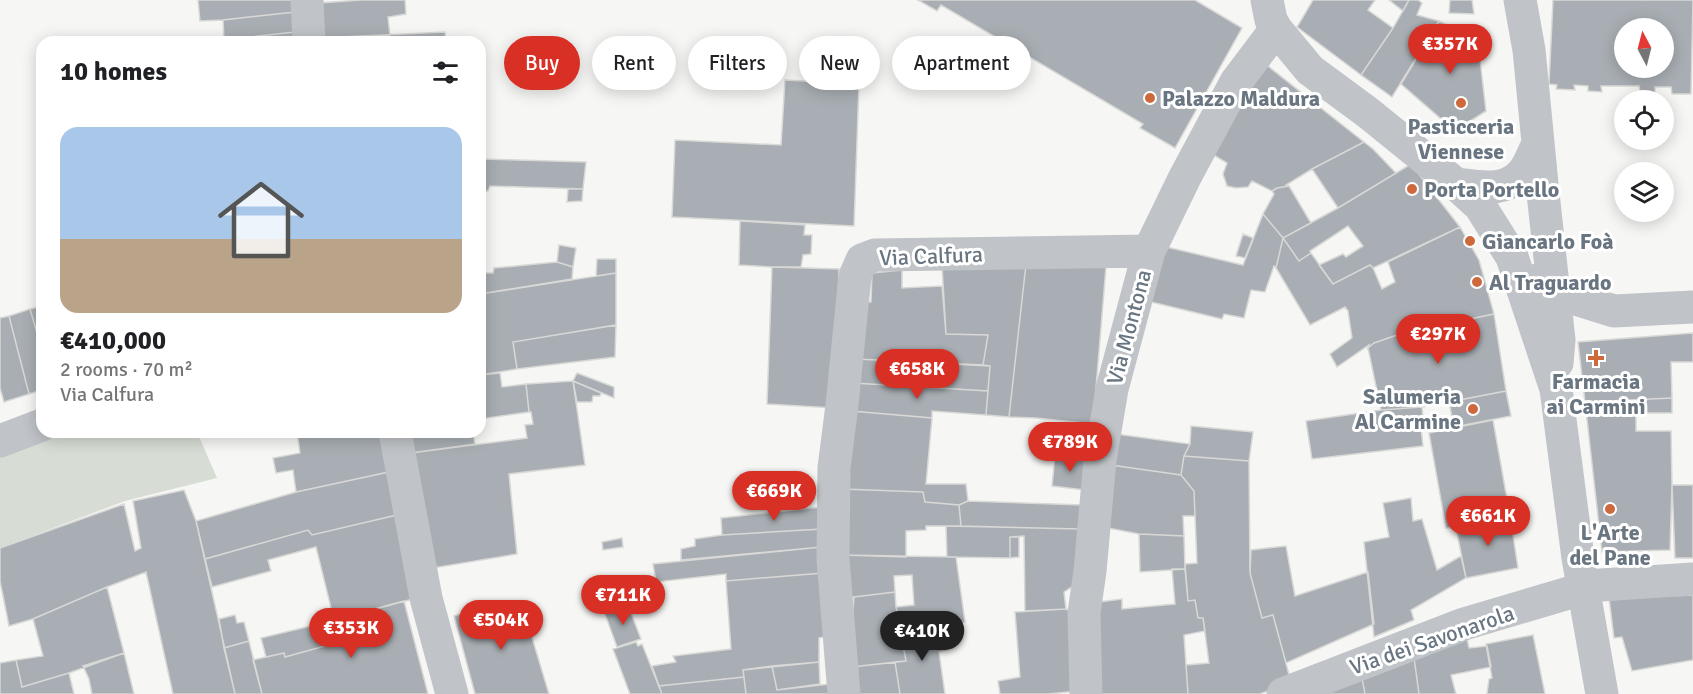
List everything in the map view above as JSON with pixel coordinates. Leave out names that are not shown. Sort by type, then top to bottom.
[{"type":"street","points":[[308,0],[309,36]]},
{"type":"street","points":[[1520,0],[1529,50],[1559,340],[1556,389],[1582,590],[1602,694]]},
{"type":"street","points":[[1271,8],[1310,70],[1367,112],[1456,184],[1480,206],[1512,256],[1554,292],[1614,311],[1693,307]]},
{"type":"street","name":"Via Montona","points":[[1086,694],[1084,613],[1100,460],[1112,389],[1149,251],[1185,177],[1236,82],[1271,8]]},
{"type":"street","points":[[1456,184],[1484,188],[1509,184],[1526,169],[1538,144]]},
{"type":"street","name":"Via Calfura","points":[[844,694],[833,559],[834,468],[855,276],[862,260],[875,255],[1149,251]]},
{"type":"street","points":[[1512,256],[1556,389]]},
{"type":"street","points":[[0,441],[36,427]]},
{"type":"street","points":[[396,438],[426,598],[452,694]]},
{"type":"street","name":"Via dei Savonarola","points":[[1282,694],[1464,624],[1582,590],[1601,585],[1693,579]]},
{"type":"shaded area","points":[[38,438],[200,438],[217,478],[125,501],[0,548],[0,453]]},
{"type":"building","points":[[198,0],[295,0],[295,12],[200,21]]},
{"type":"building","points":[[405,0],[406,14],[388,17],[390,36],[320,36],[319,3]]},
{"type":"building","name":"Palazzo Maldura","points":[[918,0],[1195,0],[1242,28],[1175,148],[1140,128],[1143,124],[1031,58],[1031,36],[994,36],[941,5],[937,11]]},
{"type":"building","points":[[1313,0],[1375,0],[1368,10],[1393,28],[1361,75],[1297,27]]},
{"type":"building","points":[[1389,0],[1409,0],[1403,11]]},
{"type":"building","points":[[1409,0],[1418,0],[1422,3],[1417,15],[1439,21],[1392,97],[1361,75]]},
{"type":"building","points":[[1450,0],[1472,0],[1474,14],[1449,13]]},
{"type":"building","points":[[1553,0],[1693,0],[1691,94],[1674,94],[1671,87],[1640,90],[1639,86],[1601,86],[1602,92],[1588,91],[1588,86],[1574,85],[1575,90],[1556,89],[1557,85],[1549,84]]},
{"type":"building","points":[[295,12],[295,32],[260,36],[224,36],[223,20]]},
{"type":"building","points":[[1439,21],[1454,28],[1454,25],[1476,25],[1486,111],[1455,131],[1401,84]]},
{"type":"building","points":[[295,32],[295,36],[260,36]]},
{"type":"building","points":[[445,32],[445,36],[362,36]]},
{"type":"building","points":[[1264,63],[1364,142],[1286,185],[1289,186],[1272,191],[1252,181],[1248,187],[1227,186],[1223,174],[1227,163],[1212,154]]},
{"type":"building","points":[[787,80],[799,81],[799,90],[859,90],[854,226],[672,217],[675,140],[781,145]]},
{"type":"building","points":[[1364,142],[1396,173],[1338,208],[1312,169]]},
{"type":"building","points":[[486,159],[586,162],[583,189],[490,186],[486,191]]},
{"type":"building","points":[[1411,164],[1460,227],[1373,268],[1370,265],[1333,284],[1319,265],[1343,254],[1346,257],[1363,246],[1348,226],[1299,261],[1283,238]]},
{"type":"building","points":[[1289,186],[1311,223],[1283,238],[1263,214],[1274,194],[1272,191]]},
{"type":"building","points":[[568,189],[583,189],[582,201],[567,202]]},
{"type":"building","points":[[1263,214],[1283,238],[1276,268],[1274,266],[1265,292],[1251,290],[1244,318],[1224,314],[1222,319],[1147,301],[1158,245],[1243,265]]},
{"type":"building","points":[[740,221],[805,225],[804,235],[812,235],[811,254],[803,255],[801,267],[739,265]]},
{"type":"building","points":[[1460,227],[1479,260],[1494,314],[1403,333],[1374,343],[1368,348],[1369,345],[1337,367],[1330,354],[1352,338],[1348,311],[1345,307],[1310,325],[1276,268],[1283,238],[1299,261],[1311,253],[1333,284],[1370,265],[1382,289],[1395,282],[1388,262]]},
{"type":"building","points":[[1243,234],[1253,238],[1245,258],[1236,256]]},
{"type":"building","points":[[559,245],[576,248],[573,267],[557,262]]},
{"type":"building","points":[[597,259],[616,259],[616,273],[596,276]]},
{"type":"building","points":[[557,262],[573,267],[572,279],[486,293],[486,273],[493,273],[494,268]]},
{"type":"building","points":[[1026,264],[1009,417],[986,415],[990,366],[983,365],[988,335],[946,334],[942,266]]},
{"type":"building","points":[[1026,264],[1106,267],[1093,424],[1009,417]]},
{"type":"building","points":[[772,267],[839,269],[834,408],[767,404]]},
{"type":"building","points":[[902,270],[902,288],[942,286],[946,334],[988,335],[983,365],[856,359],[860,302],[871,302],[872,273]]},
{"type":"building","points":[[616,273],[616,325],[513,342],[517,369],[486,374],[486,293]]},
{"type":"building","points":[[36,308],[36,330],[30,309]]},
{"type":"building","points":[[30,309],[36,330],[36,392],[29,394],[9,316]]},
{"type":"building","points":[[1494,314],[1506,391],[1422,407],[1381,410],[1368,348],[1374,343],[1403,333]]},
{"type":"building","points":[[9,316],[29,394],[4,402],[0,388],[0,318]]},
{"type":"building","points":[[616,325],[615,357],[517,369],[513,342]]},
{"type":"building","points":[[1693,333],[1693,362],[1671,362],[1672,398],[1585,402],[1578,342]]},
{"type":"building","points":[[856,359],[990,366],[988,391],[853,383]]},
{"type":"building","points":[[500,373],[502,387],[526,384],[529,412],[486,418],[486,374]]},
{"type":"building","points":[[577,373],[614,387],[614,398],[573,381]]},
{"type":"building","points":[[573,381],[585,465],[509,474],[517,554],[433,568],[411,453],[527,438],[525,425],[533,424],[531,412],[529,412],[526,384]]},
{"type":"building","points":[[573,381],[601,393],[600,396],[593,396],[592,402],[577,402]]},
{"type":"building","points":[[853,383],[988,391],[986,415],[932,411],[932,418],[851,411]]},
{"type":"building","points":[[1506,391],[1511,416],[1454,427],[1449,402]]},
{"type":"building","points":[[1672,398],[1672,413],[1636,413],[1636,431],[1671,431],[1670,550],[1602,552],[1585,402]]},
{"type":"building","points":[[1422,407],[1423,446],[1312,459],[1306,421],[1381,410]]},
{"type":"building","points":[[851,411],[932,418],[926,484],[966,484],[968,501],[959,505],[925,502],[923,492],[842,489]]},
{"type":"building","points":[[1493,420],[1510,516],[1456,528],[1446,528],[1429,433]]},
{"type":"building","points":[[1191,426],[1253,432],[1249,461],[1184,456],[1190,444]]},
{"type":"building","points":[[1116,434],[1190,444],[1184,456],[1181,475],[1111,465]]},
{"type":"building","points":[[298,438],[384,438],[389,472],[296,492],[293,470],[276,473],[273,458],[300,453]]},
{"type":"building","points":[[408,438],[474,438],[475,444],[411,453]]},
{"type":"building","points":[[1055,456],[1088,461],[1085,490],[1052,486]]},
{"type":"building","points":[[1184,456],[1249,461],[1250,573],[1262,618],[1273,615],[1291,682],[1260,694],[1188,694],[1186,665],[1209,663],[1203,618],[1198,618],[1195,600],[1188,601],[1185,564],[1197,563],[1194,491],[1181,475]]},
{"type":"building","points":[[1111,465],[1181,475],[1194,491],[1195,516],[1183,516],[1184,536],[1139,534],[1103,527]]},
{"type":"building","points":[[389,472],[397,515],[312,535],[308,530],[205,559],[196,521],[296,492]]},
{"type":"building","points":[[1672,485],[1693,485],[1693,558],[1675,558]]},
{"type":"building","points":[[842,489],[923,492],[925,502],[959,505],[961,526],[926,526],[926,530],[906,531],[906,557],[842,555]]},
{"type":"building","points":[[184,490],[196,521],[235,694],[173,694],[146,572],[33,619],[9,626],[0,581],[0,548],[124,504],[135,551],[141,548],[133,501]]},
{"type":"building","points":[[1411,498],[1413,521],[1422,519],[1437,570],[1461,556],[1466,578],[1411,610],[1414,620],[1374,637],[1364,542],[1389,537],[1383,503]]},
{"type":"building","points":[[968,501],[1083,505],[1080,529],[961,526],[959,505]]},
{"type":"building","points":[[821,507],[822,529],[722,535],[721,518]]},
{"type":"building","points":[[397,515],[413,599],[334,620],[316,547],[268,560],[271,571],[212,587],[205,559],[308,530],[312,535]]},
{"type":"building","points":[[1510,516],[1518,568],[1466,578],[1456,528]]},
{"type":"building","points":[[946,526],[1080,529],[1076,584],[1064,592],[1066,609],[1025,611],[1024,536],[1010,537],[1010,558],[947,557]]},
{"type":"building","points":[[822,529],[822,547],[681,560],[681,549],[695,546],[695,539],[722,535]]},
{"type":"building","points":[[1139,534],[1184,536],[1185,569],[1140,572]]},
{"type":"building","points":[[1010,537],[1019,537],[1019,557],[1010,558]]},
{"type":"building","points":[[622,538],[623,547],[603,550],[602,542]]},
{"type":"building","points":[[1286,546],[1295,596],[1368,572],[1374,624],[1286,663],[1273,615],[1262,618],[1250,573],[1251,550]]},
{"type":"building","points":[[822,547],[823,573],[726,581],[726,574],[656,582],[653,564]]},
{"type":"building","points":[[842,555],[956,557],[965,622],[901,632],[896,607],[914,605],[912,575],[894,576],[895,592],[844,596]]},
{"type":"building","points":[[1172,569],[1185,569],[1188,601],[1195,600],[1198,618],[1203,618],[1205,631],[1184,635],[1188,694],[1096,694],[1091,603],[1122,599],[1122,609],[1175,604]]},
{"type":"building","points":[[823,573],[828,636],[819,638],[819,662],[743,670],[744,677],[659,686],[652,666],[676,662],[673,656],[731,649],[726,581]]},
{"type":"building","points":[[107,587],[124,653],[22,687],[16,660],[43,656],[33,619]]},
{"type":"building","points":[[895,592],[906,661],[852,667],[850,653],[854,597]]},
{"type":"building","points":[[1693,595],[1693,660],[1632,671],[1622,637],[1614,638],[1609,598]]},
{"type":"building","points":[[404,601],[428,694],[262,694],[253,660],[284,653],[285,657],[325,646],[319,624]]},
{"type":"building","points":[[521,601],[549,694],[475,694],[454,616],[486,606],[488,611]]},
{"type":"building","points":[[628,605],[641,639],[617,647],[605,614]]},
{"type":"building","points":[[1066,609],[1076,614],[1078,691],[1048,694],[1000,694],[998,681],[1020,677],[1015,612]]},
{"type":"building","points":[[235,615],[237,623],[244,622],[249,641],[224,648],[219,619]]},
{"type":"building","points":[[319,624],[325,646],[285,657],[284,653],[266,657],[261,638]]},
{"type":"building","points":[[944,627],[947,650],[939,652],[945,694],[900,694],[895,662],[906,661],[901,632]]},
{"type":"building","points":[[1465,629],[1469,648],[1487,646],[1491,667],[1451,675],[1456,694],[1419,694],[1413,650]]},
{"type":"building","points":[[1533,635],[1545,694],[1487,694],[1489,679],[1492,678],[1486,644]]},
{"type":"building","points":[[249,641],[262,694],[235,694],[224,648]]},
{"type":"building","points":[[636,642],[638,646],[642,644],[662,694],[630,694],[613,649]]},
{"type":"building","points":[[1413,650],[1419,694],[1365,694],[1361,673]]},
{"type":"building","points":[[124,653],[134,694],[92,694],[83,666]]},
{"type":"building","points":[[16,660],[22,687],[69,673],[74,694],[0,694],[0,663]]},
{"type":"building","points":[[819,662],[820,684],[777,690],[772,666]]},
{"type":"building","points":[[895,662],[900,694],[856,694],[852,667]]},
{"type":"building","points":[[772,666],[777,690],[830,684],[832,694],[746,694],[743,670]]},
{"type":"building","points":[[1361,673],[1365,694],[1326,694]]},
{"type":"building","points":[[744,677],[746,694],[662,694],[659,686]]},
{"type":"place","name":"Palazzo Maldura","points":[[1150,98]]},
{"type":"place","name":"Pasticceria Viennese","points":[[1461,103]]},
{"type":"place","name":"Porta Portello","points":[[1412,189]]},
{"type":"place","name":"Giancarlo Foà","points":[[1470,241]]},
{"type":"place","name":"Al Traguardo","points":[[1477,282]]},
{"type":"place","name":"Farmacia ai Carmini","points":[[1596,358]]},
{"type":"place","name":"Salumeria Al Carmine","points":[[1473,409]]},
{"type":"place","name":"L'Arte del Pane","points":[[1610,509]]}]
